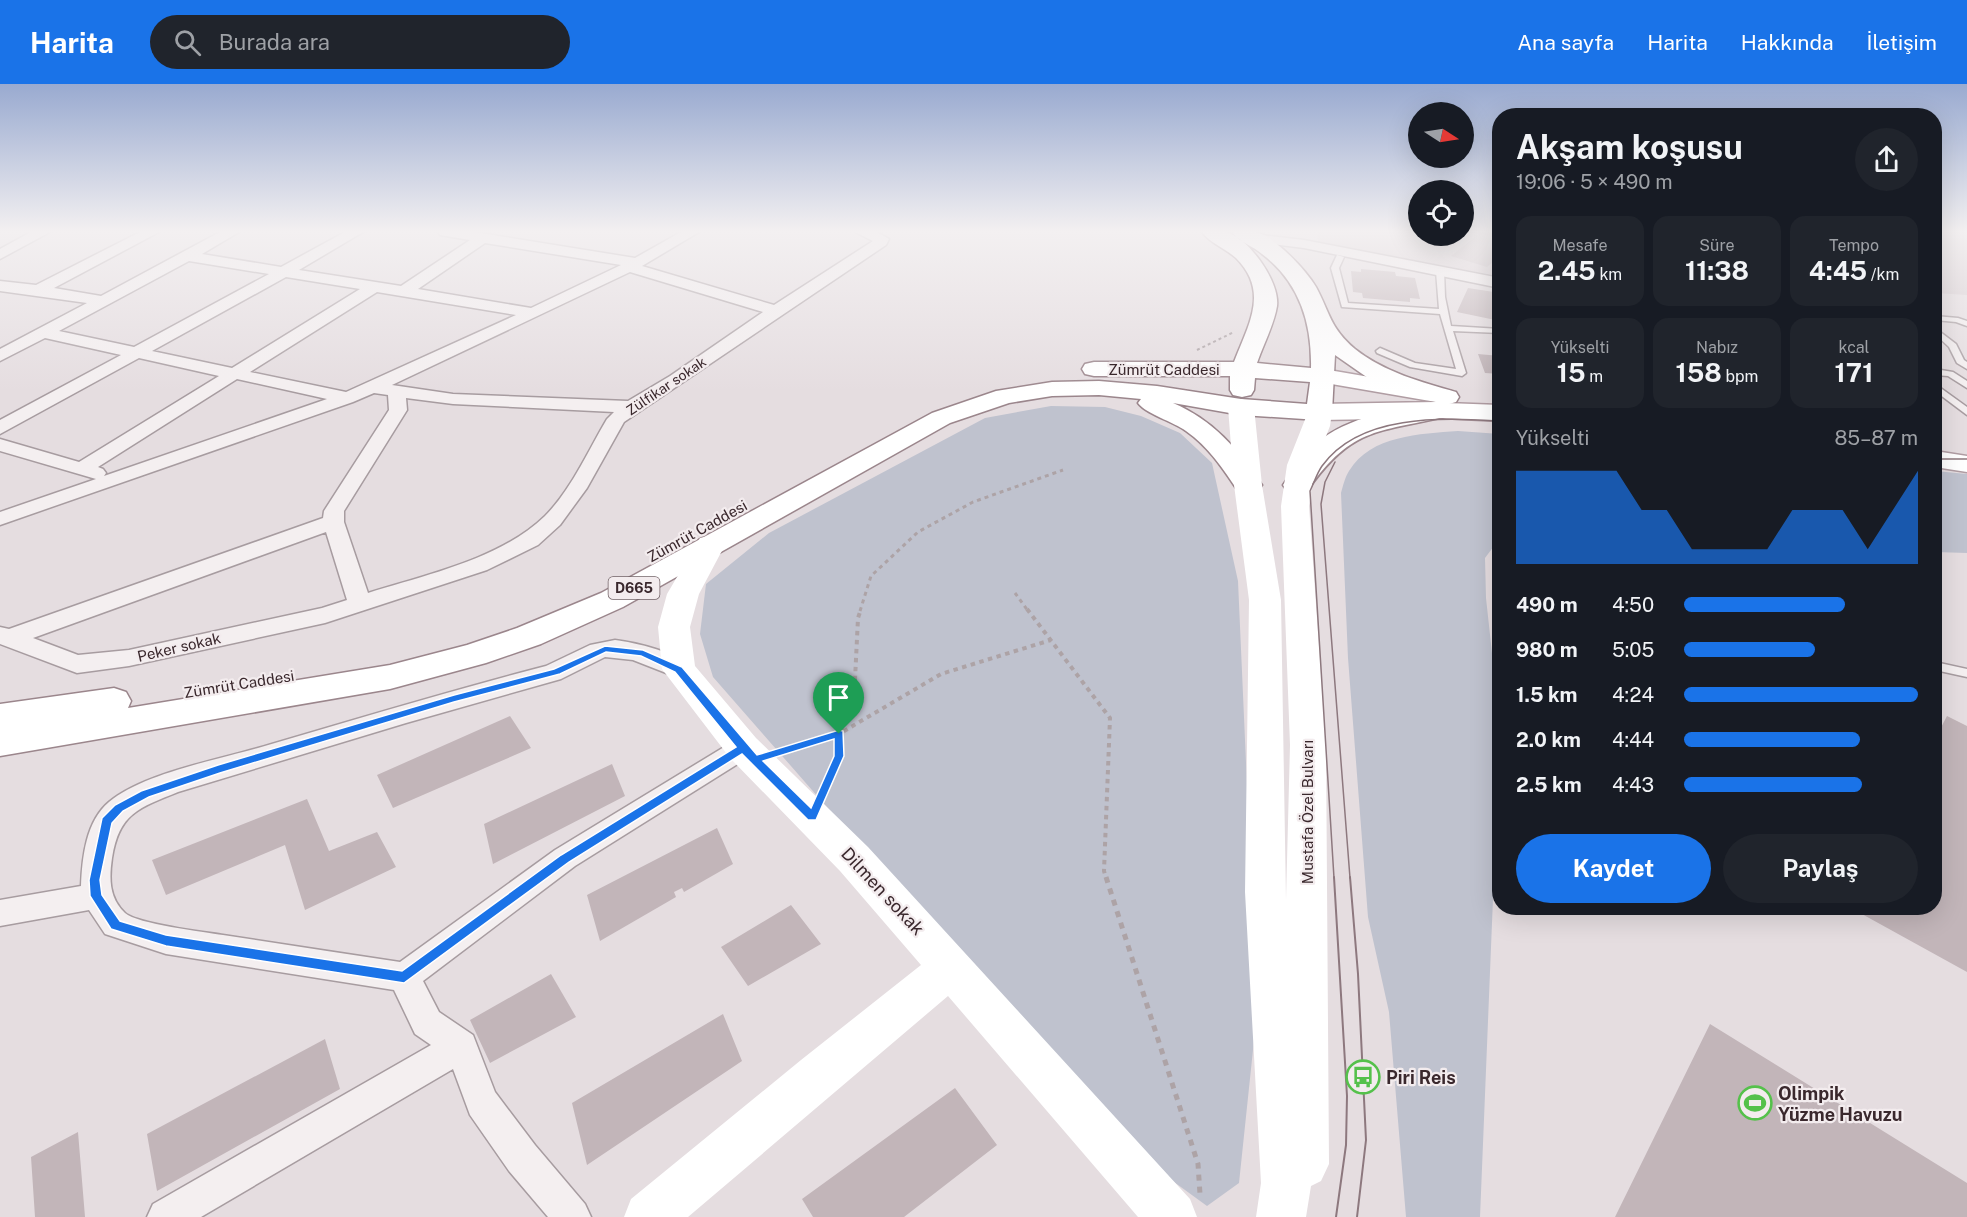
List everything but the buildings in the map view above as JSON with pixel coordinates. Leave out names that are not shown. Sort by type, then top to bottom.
[{"type":"main road","points":[[1264,285],[1266,306],[1244,369],[1240,407],[1248,485],[1265,600],[1265,892],[1286,1183],[1281,1217]]},
{"type":"main road","points":[[1302,285],[1313,303],[1321,325],[1332,342],[1360,365],[1445,404],[1492,412]]},
{"type":"main road","points":[[1120,368],[1191,357],[1251,328],[1266,306]]},
{"type":"main road","name":"Mustafa Özel Bulvarı","points":[[1303,1217],[1308,745],[1295,506],[1300,465],[1317,426],[1323,376],[1324,346],[1321,325]]},
{"type":"main road","name":"Zümrüt Caddesi","points":[[0,717],[179,694],[315,672],[424,649],[526,615],[656,555],[901,419],[949,396],[996,381],[1022,376],[1120,368],[1244,369],[1323,376],[1445,404]]},
{"type":"main road","points":[[1052,389],[1095,391],[1126,396],[1186,418],[1231,457],[1248,485]]},
{"type":"main road","name":"D665","points":[[0,742],[390,677],[474,655],[529,636],[612,600],[941,418],[995,399],[1052,389],[1126,390],[1240,407],[1319,412]]},
{"type":"main road","points":[[1297,485],[1310,463],[1323,450],[1347,434],[1445,404]]},
{"type":"main road","points":[[1319,412],[1445,404],[1492,405]]},
{"type":"main road","points":[[1942,444],[1967,446]]},
{"type":"main road","points":[[1942,460],[1967,464]]},
{"type":"main road","points":[[679,669],[674,627],[683,594],[710,545]]},
{"type":"main road","name":"Dilmen sokak","points":[[679,669],[749,754],[854,859],[952,967],[1186,1206]]},
{"type":"main road","points":[[649,1217],[817,1076],[952,967]]},
{"type":"street","points":[[38,290],[48,285]]},
{"type":"street","points":[[0,356],[134,285]]},
{"type":"street","points":[[0,428],[257,285]]},
{"type":"street","points":[[361,285],[532,313]]},
{"type":"street","points":[[403,292],[414,285]]},
{"type":"street","points":[[0,519],[347,398],[591,285]]},
{"type":"street","points":[[695,285],[776,311]]},
{"type":"street","name":"Zülfikar sokak","points":[[360,604],[479,565],[530,540],[553,520],[577,488],[616,419],[816,285]]},
{"type":"street","points":[[0,286],[104,301]]},
{"type":"street","points":[[81,469],[236,375],[374,287]]},
{"type":"street","points":[[43,333],[347,398]]},
{"type":"street","points":[[371,387],[453,399],[632,407]]},
{"type":"street","points":[[360,604],[333,522],[334,511],[398,410],[397,391]]},
{"type":"street","points":[[0,446],[115,479]]},
{"type":"street","points":[[4,636],[333,522]]},
{"type":"street","name":"Peker sokak","points":[[4,636],[77,664],[129,658],[325,615],[360,604]]},
{"type":"street","points":[[679,669],[643,653],[605,649],[556,671],[454,698],[145,794],[119,808],[106,821],[94,880],[96,896],[116,925],[166,940],[404,977],[565,858],[749,754]]},
{"type":"street","points":[[0,913],[96,896]]},
{"type":"street","points":[[404,977],[427,1023],[461,1046],[482,1103],[522,1158],[572,1217]]},
{"type":"street","points":[[166,1217],[461,1046]]},
{"type":"lane","points":[[1339,285],[1345,306],[1443,312]]},
{"type":"lane","points":[[1380,351],[1413,365],[1461,373],[1443,312],[1439,285]]},
{"type":"lane","points":[[1942,319],[1958,320],[1967,324]]},
{"type":"lane","points":[[1448,328],[1492,331]]},
{"type":"lane","points":[[1942,336],[1953,346],[1960,361],[1967,366]]},
{"type":"lane","points":[[1953,346],[1967,346]]},
{"type":"lane","points":[[1942,373],[1950,375],[1967,385]]},
{"type":"lane","points":[[1942,392],[1967,412]]},
{"type":"lane","points":[[1942,668],[1967,674]]},
{"type":"path","points":[[1187,352],[1225,338],[1227,340]]},
{"type":"path","points":[[812,817],[839,756],[839,734],[854,700],[858,618],[871,576],[918,532],[973,502],[1063,470]]},
{"type":"path","points":[[1015,593],[1110,718],[1104,871],[1198,1164],[1186,1206]]},
{"type":"path","points":[[749,754],[839,734],[941,674],[1051,640]]},
{"type":"shaded area","points":[[1942,285],[1967,285],[1967,295],[1942,293]]},
{"type":"shaded area","points":[[1051,406],[1105,407],[1141,416],[1180,433],[1212,463],[1238,581],[1257,1012],[1239,1183],[1207,1206],[1152,1166],[861,846],[713,677],[700,634],[706,584],[769,533],[985,418]]},
{"type":"shaded area","points":[[1458,431],[1492,433],[1492,549],[1485,558],[1486,598],[1492,653],[1492,915],[1480,1217],[1406,1217],[1389,1012],[1368,917],[1348,658],[1341,493],[1345,479],[1358,459],[1370,450],[1383,443],[1428,433]]},
{"type":"shaded area","points":[[1942,472],[1967,474],[1967,553],[1942,552]]},
{"type":"tram line","points":[[1334,878],[1310,491],[1322,466],[1338,449],[1358,436],[1404,422],[1453,419],[1492,421]]},
{"type":"tram line","points":[[1942,459],[1967,459]]},
{"type":"tram line","points":[[1335,462],[1325,482],[1321,504],[1350,878]]},
{"type":"tram line","points":[[1334,877],[1347,1096],[1346,1145],[1336,1217]]},
{"type":"tram line","points":[[1350,877],[1358,974],[1366,1140],[1357,1217]]},
{"type":"place","name":"Piri Reis","points":[[1363,1077]]},
{"type":"place","name":"Olimpik Yüzme Havuzu","points":[[1755,1103]]},
{"type":"route","points":[[839,734],[755,760],[743,748],[565,858],[404,977],[166,940],[116,925],[96,896],[94,880],[106,821],[119,808],[145,794],[454,698],[556,671],[605,649],[643,653],[679,669],[743,748],[812,817],[839,756],[839,734]]}]
